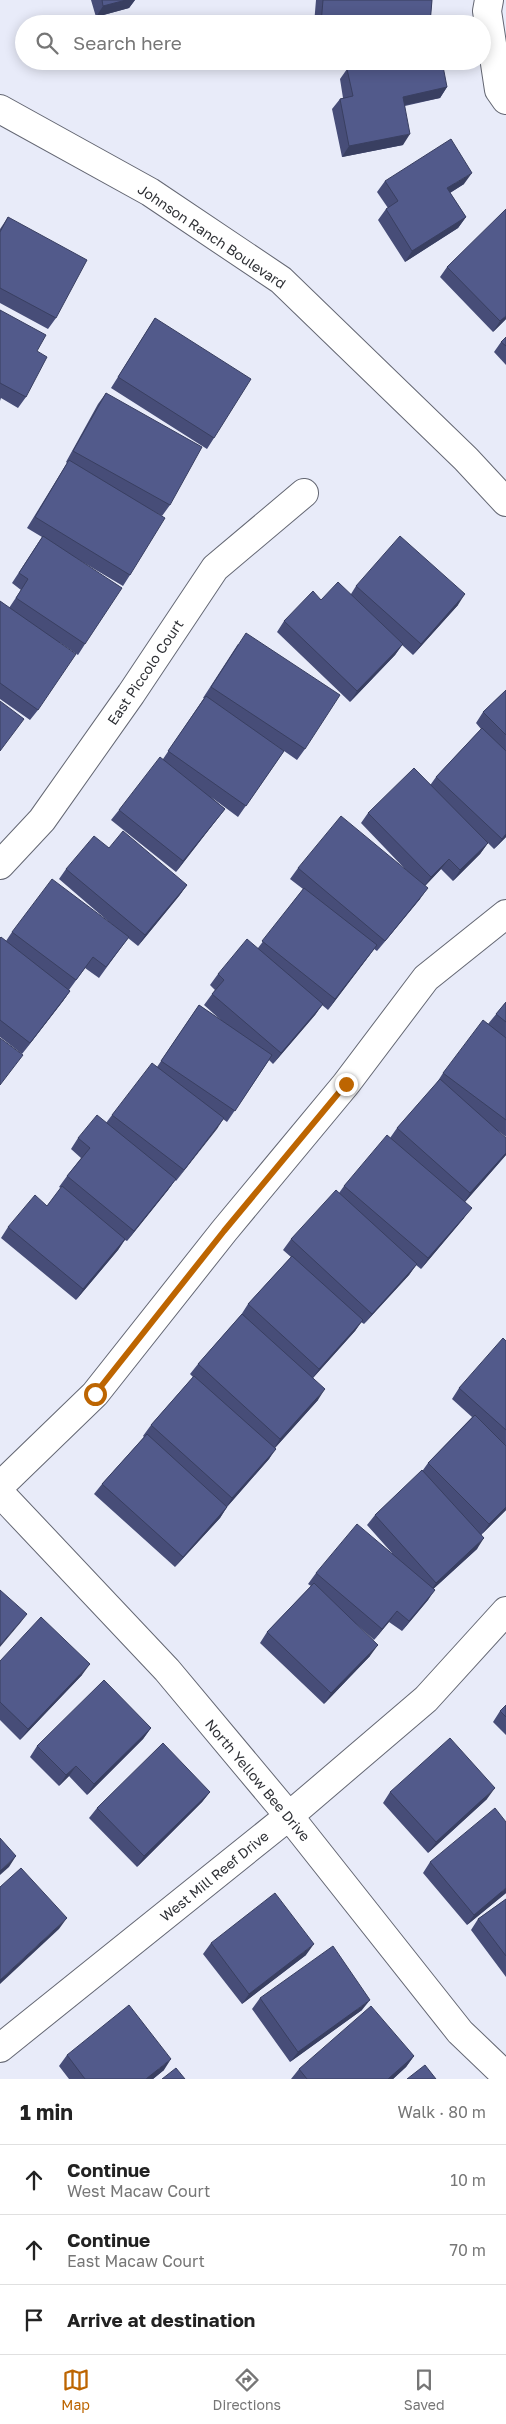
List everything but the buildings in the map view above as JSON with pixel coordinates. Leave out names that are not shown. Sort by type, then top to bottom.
[{"type":"street","points":[[488,15],[489,0]]},
{"type":"street","points":[[491,37],[499,90],[506,100]]},
{"type":"street","name":"Johnson Ranch Boulevard","points":[[0,109],[150,192],[282,280],[466,460],[506,502]]},
{"type":"street","name":"East Piccolo Court","points":[[0,865],[42,820],[131,694],[215,568],[304,493]]},
{"type":"street","points":[[0,1486],[95,1394],[346,1084],[426,978],[506,914]]},
{"type":"street","name":"North Yellow Bee Drive","points":[[0,1493],[167,1670],[289,1816],[460,2032],[506,2076]]},
{"type":"street","name":"West Mill Reef Drive","points":[[0,2048],[289,1816],[426,1699],[506,1611]]},
{"type":"route","points":[[95,1394],[224,1231],[346,1084]]}]
